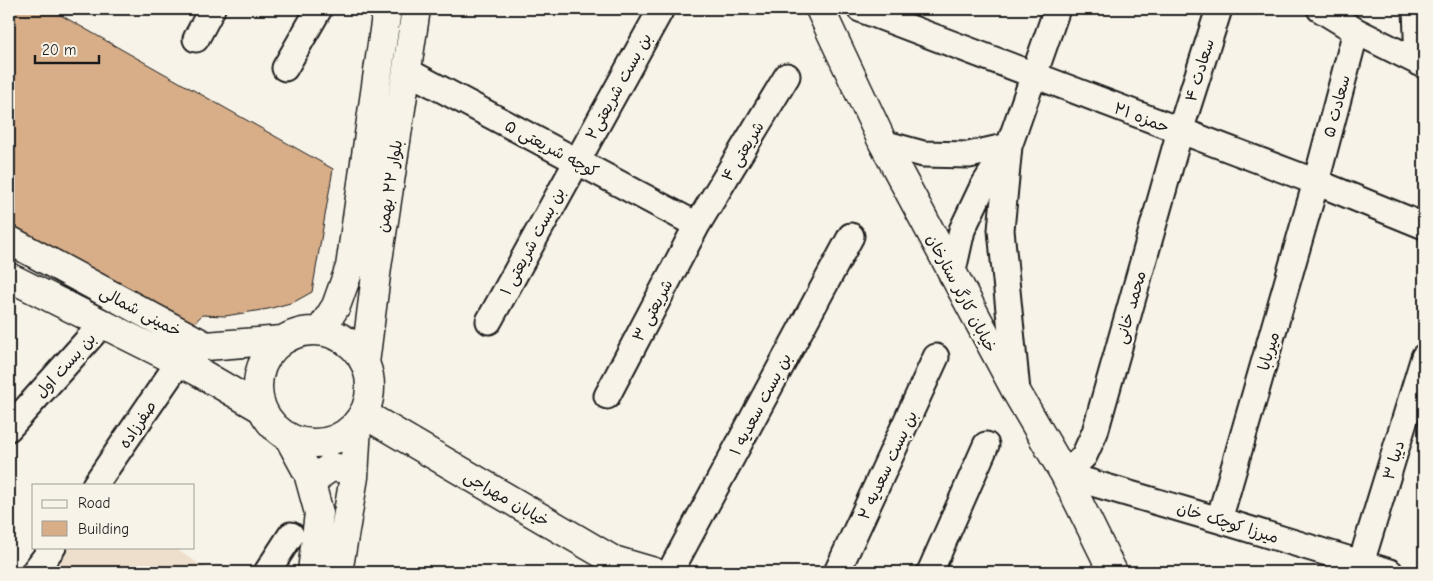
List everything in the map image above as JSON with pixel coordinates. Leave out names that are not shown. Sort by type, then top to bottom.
[{"type":"main road","name":"بلوار ۲۲ بهمن","points":[[320,331],[336,306],[350,267],[387,9]]},
{"type":"main road","name":"بلوار ۲۲ بهمن","points":[[366,363],[373,299],[416,9]]},
{"type":"main road","name":"خیابان کارگر ستارخان","points":[[820,9],[883,143],[952,275],[1017,393],[1065,474],[1113,572]]},
{"type":"main road","name":"خمینی شمالی","points":[[9,240],[194,360],[262,409]]},
{"type":"main road","name":"خمینی شمالی","points":[[9,277],[102,324],[194,360]]},
{"type":"main road","points":[[343,287],[347,299],[357,305],[373,299]]},
{"type":"main road","points":[[194,360],[282,340],[300,332],[320,331],[339,336],[354,347],[366,363],[370,381],[370,399],[360,419],[349,432],[331,441],[310,444],[289,438],[273,426],[262,409],[257,391],[260,371],[268,354],[282,340]]},
{"type":"main road","points":[[338,572],[354,477],[360,419]]},
{"type":"main road","name":"خیابان مهراجی","points":[[360,419],[611,566],[654,572]]},
{"type":"main road","points":[[289,438],[312,484],[319,513],[312,572]]},
{"type":"main road","points":[[312,484],[331,467],[345,469],[354,477]]},
{"type":"street","points":[[196,39],[212,9]]},
{"type":"street","points":[[285,68],[319,9]]},
{"type":"street","name":"حمزه ۲۱","points":[[860,9],[1316,182],[1424,226]]},
{"type":"street","points":[[1017,393],[1001,230],[1009,146],[1057,9]]},
{"type":"street","name":"سعادت ۴","points":[[1180,131],[1219,9]]},
{"type":"street","points":[[1320,9],[1356,31],[1421,64]]},
{"type":"street","points":[[1416,9],[1421,64]]},
{"type":"street","name":"بن بست شریعتی۲","points":[[576,160],[660,11]]},
{"type":"street","name":"سعادت ۵","points":[[1316,182],[1356,31]]},
{"type":"street","name":"۵ کوچه شریعتی","points":[[407,71],[697,225]]},
{"type":"street","name":"شریعتی ۴","points":[[697,225],[786,76]]},
{"type":"street","name":"محمد خانی","points":[[1065,474],[1084,456],[1095,432],[1180,131]]},
{"type":"street","points":[[883,143],[923,154],[969,155],[1009,146]]},
{"type":"street","points":[[952,275],[962,230],[982,188],[1009,146]]},
{"type":"street","name":"بن بست شریعتی ۱","points":[[489,322],[576,160]]},
{"type":"street","name":"میربابا","points":[[1219,520],[1316,182]]},
{"type":"street","name":"شریعتی ۳","points":[[607,396],[697,225]]},
{"type":"street","name":"بن بست سعدیه ۱","points":[[670,572],[850,236]]},
{"type":"street","name":"بن بست اول","points":[[9,428],[102,324]]},
{"type":"street","name":"بن بست سعدیه ۲","points":[[837,572],[936,357]]},
{"type":"street","name":"دیبا ۳","points":[[1361,563],[1424,357]]},
{"type":"street","name":"صفرزاده","points":[[96,484],[194,360]]},
{"type":"street","points":[[930,572],[986,444]]},
{"type":"street","name":"میرزا کوچک خان","points":[[1065,474],[1390,572]]},
{"type":"street","points":[[267,572],[291,535]]},
{"type":"street","points":[[34,572],[51,548]]},
{"type":"shaded area","points":[[66,548],[175,548],[211,572],[49,572]]},
{"type":"building","points":[[9,9],[50,9],[333,169],[312,292],[294,302],[268,309],[225,316],[202,315],[184,334],[9,240]]}]
